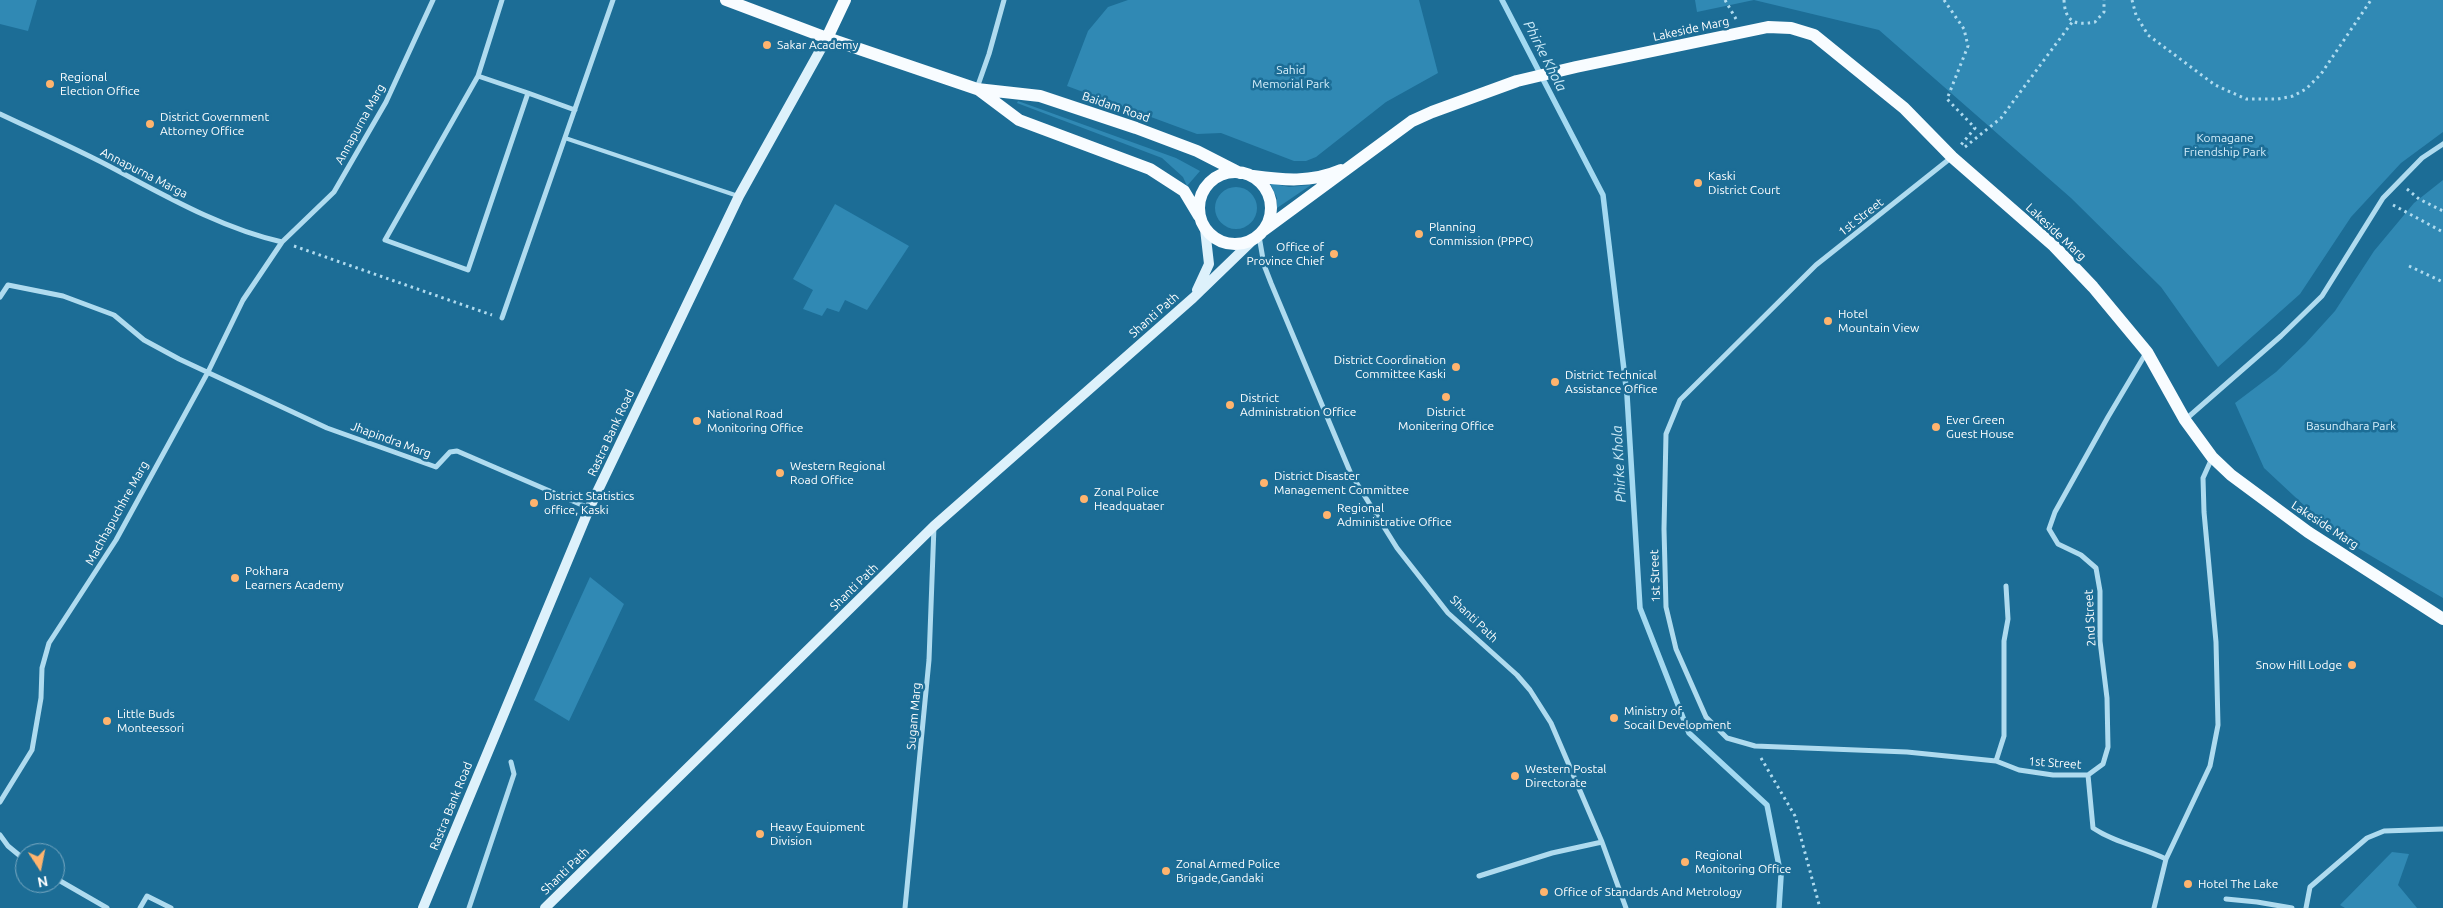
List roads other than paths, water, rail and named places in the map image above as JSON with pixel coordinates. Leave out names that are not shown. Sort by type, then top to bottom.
[{"type":"main road","name":"Baidam Road","points":[[726,0],[826,38],[976,88],[1040,96],[1197,151],[1245,174],[1263,185],[1270,200],[1271,216],[1258,235]]},
{"type":"main road","points":[[826,38],[845,0]]},
{"type":"main road","name":"Lakeside Marg","points":[[1576,67],[1768,27],[1791,28],[1814,36],[1904,108],[1952,157],[2054,246],[2093,287],[2147,352],[2185,420],[2212,457],[2252,492],[2308,532],[2443,619]]},
{"type":"main road","name":"Rastra Bank Road","points":[[423,908],[589,509],[739,196],[826,38]]},
{"type":"main road","name":"Baidam Road","points":[[976,88],[1019,120],[1157,173],[1184,191],[1210,236],[1226,244],[1244,243],[1258,235],[1412,121],[1517,81],[1576,67]]},
{"type":"main road","name":"Baidam Road","points":[[1199,216],[1201,196],[1212,181],[1230,173],[1292,181],[1331,175],[1355,164]]},
{"type":"main road","name":"Shanti Path","points":[[1193,298],[1209,264],[1205,228]]},
{"type":"main road","name":"Shanti Path","points":[[545,908],[934,526],[1193,298],[1258,235]]},
{"type":"street","name":"Annapurna Marg","points":[[282,242],[334,192],[386,102],[433,0]]},
{"type":"street","points":[[502,0],[478,76],[385,240],[468,270],[528,93]]},
{"type":"street","points":[[502,318],[613,0]]},
{"type":"street","points":[[976,88],[989,54],[1004,0]]},
{"type":"street","points":[[478,76],[575,110]]},
{"type":"street","name":"Annapurna Marga","points":[[0,114],[106,164],[176,202],[256,236],[282,242]]},
{"type":"street","points":[[2185,420],[2281,336],[2322,296],[2383,198],[2422,158],[2443,144]]},
{"type":"street","name":"1st Street","points":[[1952,157],[1816,265],[1680,400],[1666,434],[1664,579],[1666,608],[1676,649],[1706,717],[1727,738],[1755,746],[1907,752],[1996,761],[2019,770],[2053,775],[2088,775]]},
{"type":"street","name":"Shanti Path","points":[[1258,235],[1264,265],[1351,474],[1396,548],[1448,613],[1517,675],[1530,690],[1550,724],[1602,842],[1626,908]]},
{"type":"street","name":"Machhapuchhre Marg","points":[[0,802],[32,750],[41,698],[42,668],[49,644],[116,540],[208,372],[243,300],[282,242]]},
{"type":"street","points":[[0,297],[8,285],[63,296],[114,315],[144,340],[208,372]]},
{"type":"street","name":"2nd Street","points":[[2088,775],[2102,764],[2108,746],[2107,698],[2100,642],[2100,590],[2096,568],[2081,554],[2058,544],[2048,529],[2055,512],[2108,416],[2147,352]]},
{"type":"street","name":"Jhapindra Marg","points":[[208,372],[327,428],[436,467],[450,452],[457,451],[589,509]]},
{"type":"street","points":[[2154,908],[2166,859],[2210,766],[2218,725],[2216,642],[2204,512],[2203,478],[2212,457]]},
{"type":"street","name":"Sugam Marg","points":[[905,908],[929,660],[934,526]]},
{"type":"street","points":[[1996,761],[2004,736],[2004,641],[2008,619],[2006,586]]},
{"type":"street","points":[[469,908],[514,774],[511,762]]},
{"type":"street","points":[[2088,775],[2092,828],[2106,837],[2146,848],[2166,859]]},
{"type":"street","points":[[2306,908],[2310,887],[2367,838],[2384,832],[2443,828]]},
{"type":"street","points":[[0,834],[8,846],[15,852]]},
{"type":"street","points":[[1479,876],[1552,853],[1602,842]]},
{"type":"street","points":[[65,884],[107,908]]},
{"type":"street","points":[[140,908],[147,896],[171,908]]},
{"type":"street","points":[[2226,899],[2292,908]]},
{"type":"lane","points":[[565,138],[739,196]]},
{"type":"waterway","name":"Phirke Khola","points":[[1502,0],[1603,195],[1627,395],[1640,608],[1689,733],[1767,805],[1781,876],[1779,908]]},
{"type":"place","name":"Sakar Academy","points":[[767,45]]},
{"type":"place","name":"Regional Election Office","points":[[50,84]]},
{"type":"place","name":"District Government Attorney Office","points":[[150,124]]},
{"type":"place","name":"Kaski District Court","points":[[1698,183]]},
{"type":"place","name":"Planning Commission (PPPC)","points":[[1419,234]]},
{"type":"place","name":"Office of Province Chief","points":[[1334,254]]},
{"type":"place","name":"Hotel Mountain View","points":[[1828,321]]},
{"type":"place","name":"District Coordination Committee Kaski","points":[[1456,367]]},
{"type":"place","name":"District Technical Assistance Office","points":[[1555,382]]},
{"type":"place","name":"District Monitering Office","points":[[1446,397]]},
{"type":"place","name":"District Administration Office","points":[[1230,405]]},
{"type":"place","name":"National Road Monitoring Office","points":[[697,421]]},
{"type":"place","name":"Ever Green Guest House","points":[[1936,427]]},
{"type":"place","name":"Western Regional Road Office","points":[[780,473]]},
{"type":"place","name":"District Disaster Management Committee","points":[[1264,483]]},
{"type":"place","name":"Zonal Police Headquataer","points":[[1084,499]]},
{"type":"place","name":"District Statistics office, Kaski","points":[[534,503]]},
{"type":"place","name":"Regional Administrative Office","points":[[1327,515]]},
{"type":"place","name":"Pokhara Learners Academy","points":[[235,578]]},
{"type":"place","name":"Snow Hill Lodge","points":[[2352,665]]},
{"type":"place","name":"Ministry of Socail Development","points":[[1614,718]]},
{"type":"place","name":"Little Buds Monteessori","points":[[107,721]]},
{"type":"place","name":"Western Postal Directorate","points":[[1515,776]]},
{"type":"place","name":"Heavy Equipment Division","points":[[760,834]]},
{"type":"place","name":"Regional Monitoring Office","points":[[1685,862]]},
{"type":"place","name":"Zonal Armed Police Brigade,Gandaki","points":[[1166,871]]},
{"type":"place","name":"Hotel The Lake","points":[[2188,884]]},
{"type":"place","name":"Office of Standards And Metrology","points":[[1544,892]]},
{"type":"park label","name":"Sahid Memorial Park","points":[[1291,77]]},
{"type":"park label","name":"Komagane Friendship Park","points":[[2225,145]]},
{"type":"park label","name":"Basundhara Park","points":[[2351,426]]}]
